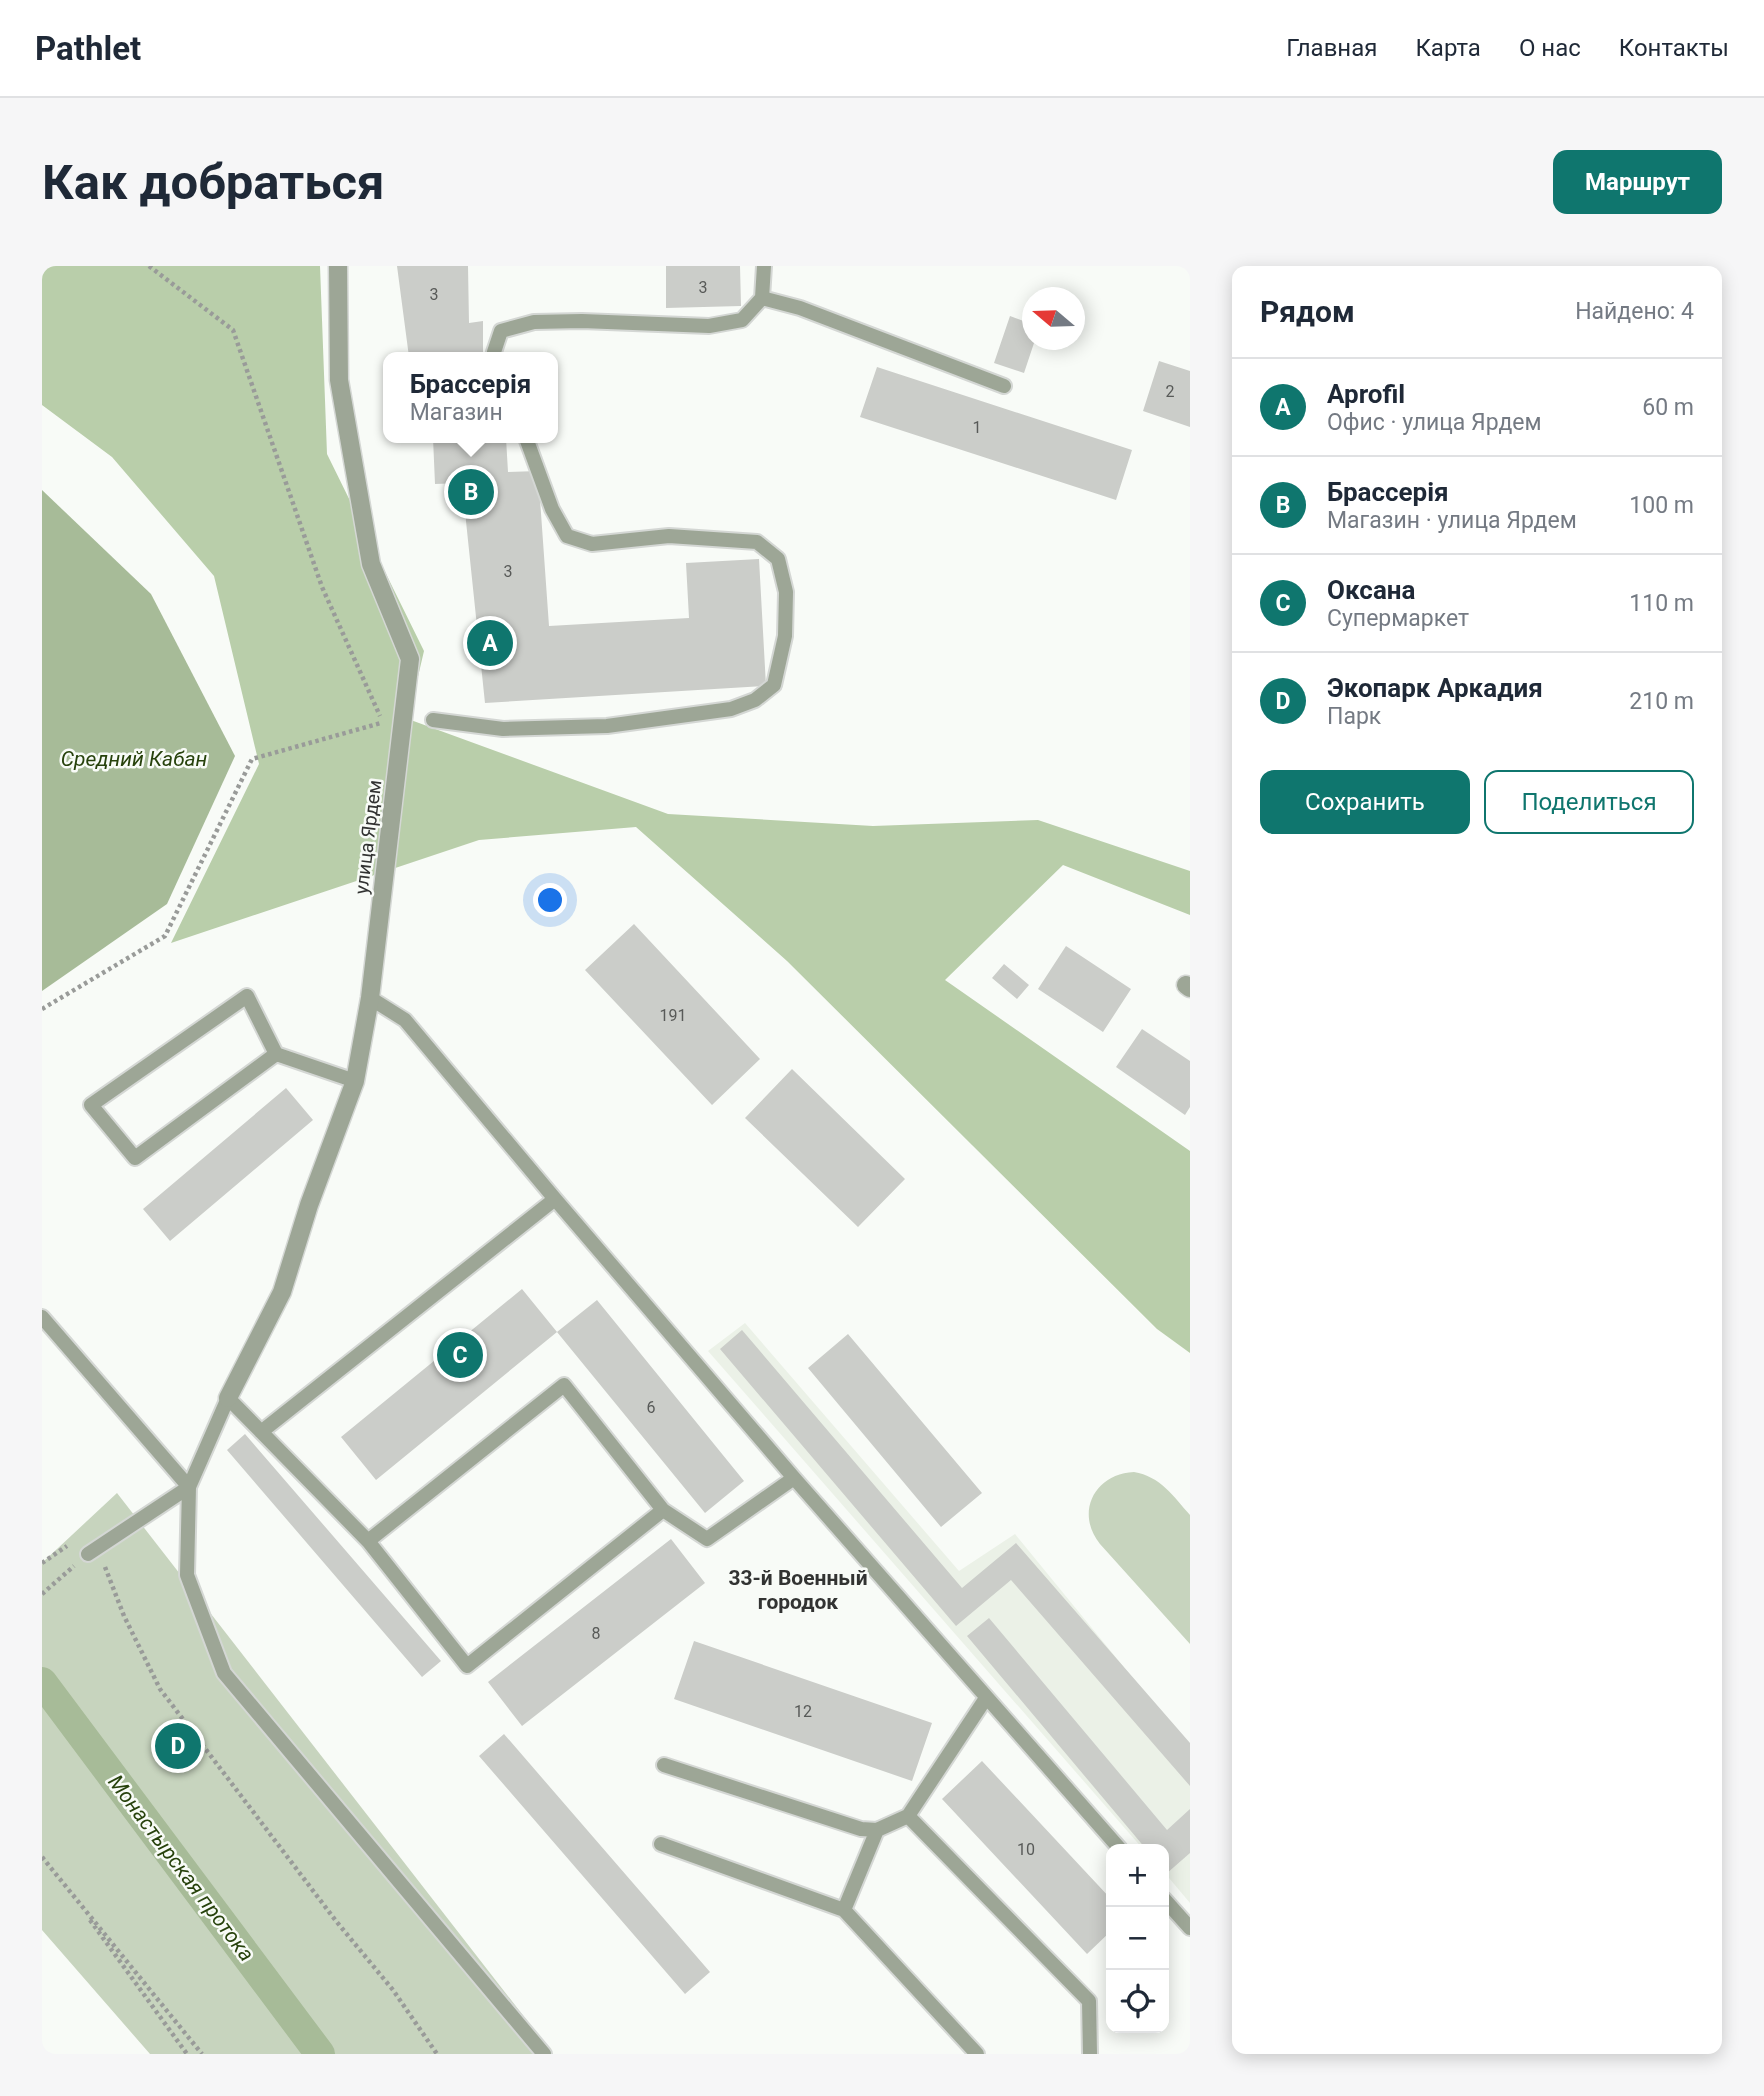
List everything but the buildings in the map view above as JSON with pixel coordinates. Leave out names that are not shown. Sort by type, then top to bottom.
[{"type":"street","name":"улица Ярдем","points":[[228,1398],[282,1292],[309,1205],[355,1081],[370,998],[410,659],[371,564],[339,380],[338,266]]},
{"type":"lane","points":[[494,352],[501,331],[534,322],[709,326],[742,320],[762,298],[764,266]]},
{"type":"lane","points":[[762,298],[800,308],[1004,386]]},
{"type":"lane","points":[[433,720],[503,729],[607,726],[731,709],[755,700],[774,685],[785,636],[786,592],[778,559],[757,542],[669,536],[592,544],[567,536],[552,509],[528,443]]},
{"type":"lane","points":[[276,1054],[135,1158],[91,1105],[247,996],[276,1054],[355,1081]]},
{"type":"lane","points":[[370,998],[405,1020],[794,1478],[1116,1844]]},
{"type":"lane","points":[[261,1432],[555,1199]]},
{"type":"lane","points":[[42,1317],[189,1486]]},
{"type":"lane","points":[[368,1541],[564,1385],[663,1510],[707,1539],[794,1478]]},
{"type":"lane","points":[[544,2054],[224,1673],[187,1575],[189,1486],[228,1398],[368,1541],[467,1666],[663,1510]]},
{"type":"lane","points":[[92,1551],[189,1486]]},
{"type":"lane","points":[[664,1765],[861,1829],[877,1830],[908,1816],[986,1698]]},
{"type":"lane","points":[[908,1816],[1089,2001],[1090,2054]]},
{"type":"lane","points":[[844,1910],[877,1830]]},
{"type":"lane","points":[[661,1844],[844,1910],[977,2054]]},
{"type":"lane","points":[[1169,1905],[1190,1928]]},
{"type":"path","points":[[42,1009],[165,936],[252,759],[383,722],[321,587],[233,330],[149,266]]},
{"type":"path","points":[[42,1594],[92,1551],[160,1689],[393,1990],[437,2054]]},
{"type":"path","points":[[42,1857],[202,2054]]},
{"type":"path","points":[[63,1882],[187,2054]]},
{"type":"shaded area","points":[[42,266],[320,266],[327,454],[424,651],[408,719],[668,814],[873,826],[1038,820],[1190,871],[1190,915],[1063,865],[945,980],[1190,1151],[1190,1353],[1157,1329],[787,961],[636,827],[479,840],[171,943],[259,764],[214,576],[112,457],[42,405]]},
{"type":"shaded area","points":[[745,1323],[959,1571],[1015,1534],[1190,1748],[1190,1903],[1169,1878],[1169,1844],[1139,1844],[708,1351]]},
{"type":"shaded area","points":[[1134,1472],[1159,1483],[1190,1515],[1190,1644],[1100,1544],[1089,1520],[1089,1508],[1099,1487],[1120,1474]]},
{"type":"shaded area","points":[[117,1493],[553,2054],[150,2054],[42,1930],[42,1563]]},
{"type":"water","name":"Средний Кабан","points":[[42,490],[151,594],[235,756],[167,904],[42,991]]},
{"type":"waterway","name":"Монастырская протока","points":[[42,1682],[320,2054]]},
{"type":"place","name":"Брассерiя","points":[[471,492]]},
{"type":"place","name":"Aprofil","points":[[490,643]]},
{"type":"place","name":"Оксана","points":[[460,1355]]},
{"type":"place","name":"Экопарк Аркадия","points":[[178,1746]]},
{"type":"district","name":"33-й Военный городок","points":[[798,1590]]}]
